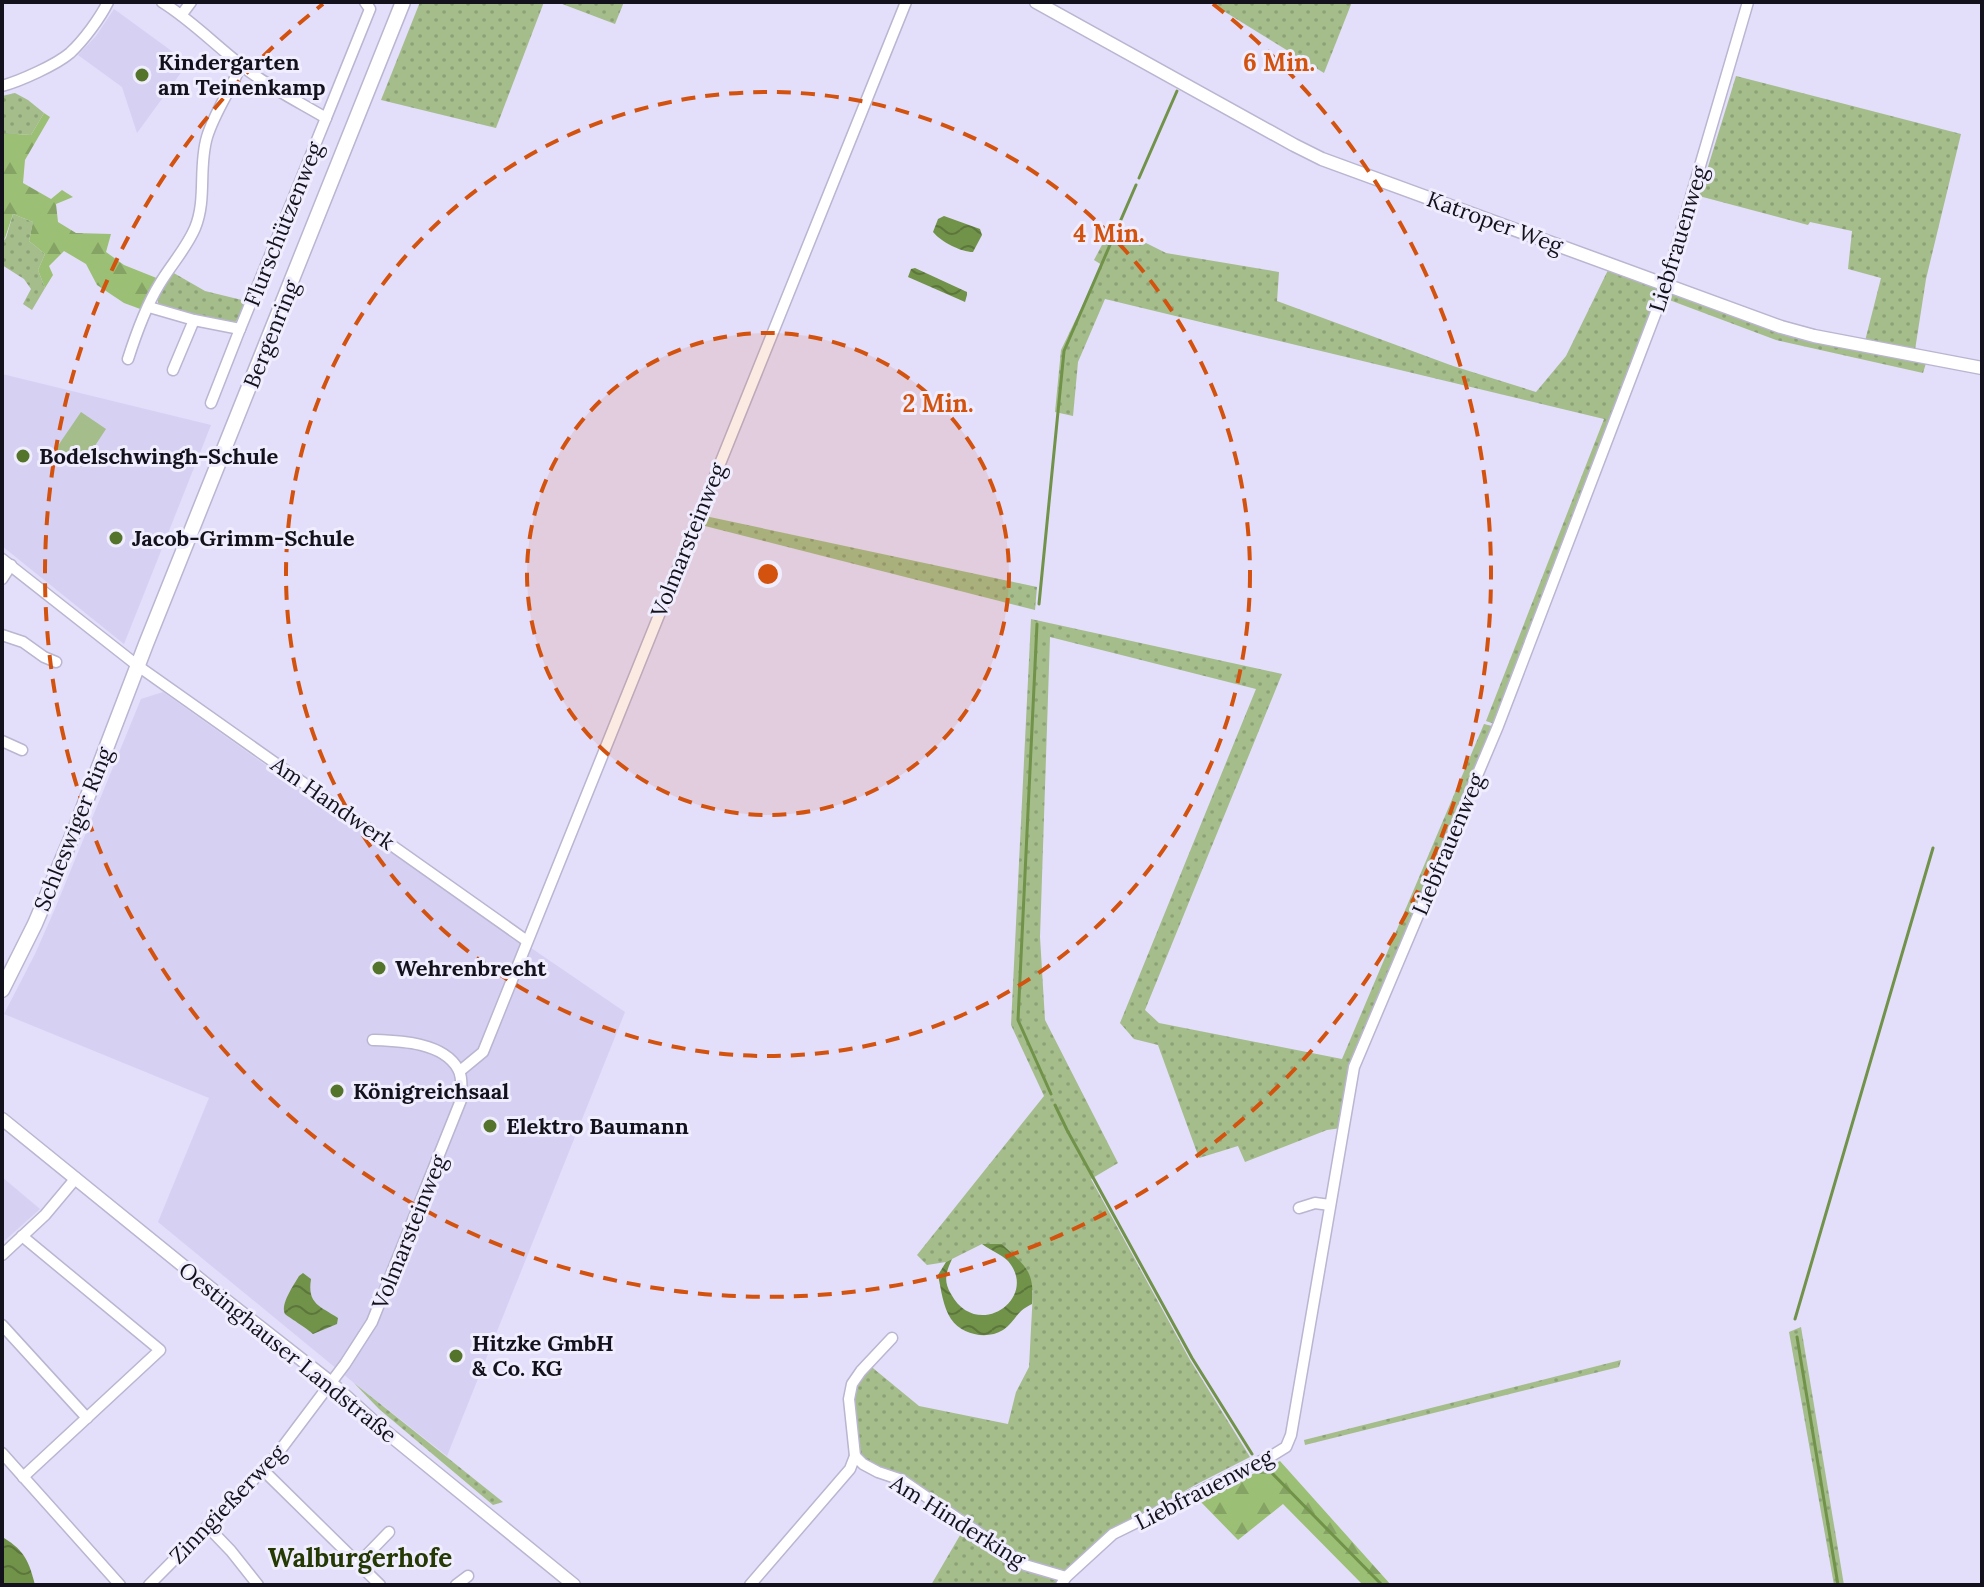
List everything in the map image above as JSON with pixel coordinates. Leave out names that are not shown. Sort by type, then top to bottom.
[{"type":"main road","name":"Bergenring","points":[[138,666],[403,2]]},
{"type":"main road","name":"Schleswiger Ring","points":[[2,990],[35,924],[76,827],[138,666]]},
{"type":"street","points":[[2,86],[30,76],[70,53],[101,16],[108,2]]},
{"type":"street","points":[[162,2],[182,14],[241,65],[326,118]]},
{"type":"street","points":[[182,14],[191,2]]},
{"type":"street","name":"Flurschützenweg","points":[[211,403],[370,9],[365,2]]},
{"type":"street","name":"Volmarsteinweg","points":[[330,1382],[372,1322],[461,1100],[460,1071],[483,1052],[906,2]]},
{"type":"street","name":"Katroper Weg","points":[[1036,2],[1322,159],[1801,333],[1982,368]]},
{"type":"street","name":"Liebfrauenweg","points":[[1063,1581],[1113,1534],[1286,1447],[1291,1435],[1354,1067],[1498,726],[1661,299],[1748,2]]},
{"type":"street","points":[[128,359],[137,330],[158,286],[195,228],[202,199],[201,169],[207,138],[241,65]]},
{"type":"street","name":"Flurschützenweg","points":[[149,307],[240,329]]},
{"type":"street","points":[[173,370],[194,320]]},
{"type":"street","points":[[2,579],[6,562]]},
{"type":"street","name":"Am Handwerk","points":[[6,562],[138,666],[527,941]]},
{"type":"street","points":[[2,635],[23,642],[56,662]]},
{"type":"street","points":[[2,741],[22,750]]},
{"type":"street","points":[[373,1040],[409,1041],[445,1054],[460,1071]]},
{"type":"street","name":"Oestinghauser Landstraße","points":[[2,1119],[330,1382],[374,1422],[574,1585]]},
{"type":"street","points":[[2,1255],[45,1215],[76,1178]]},
{"type":"street","points":[[1299,1208],[1315,1203],[1330,1205]]},
{"type":"street","points":[[22,1236],[160,1350],[23,1477]]},
{"type":"street","points":[[2,1325],[87,1418]]},
{"type":"street","points":[[750,1585],[850,1469],[855,1456],[849,1399],[852,1384],[892,1338]]},
{"type":"street","name":"Zinngießerweg","points":[[149,1585],[272,1461],[330,1382]]},
{"type":"street","points":[[2,1453],[120,1585]]},
{"type":"street","name":"Am Hinderking","points":[[855,1456],[878,1472],[902,1480],[1025,1565],[1063,1581]]},
{"type":"street","points":[[263,1470],[380,1585]]},
{"type":"street","points":[[207,1526],[258,1585]]},
{"type":"street","points":[[358,1564],[389,1532]]},
{"type":"street","points":[[456,1585],[468,1576]]},
{"type":"shaded area","points":[[420,2],[544,2],[496,128],[381,100]]},
{"type":"shaded area","points":[[557,2],[624,2],[615,24]]},
{"type":"shaded area","points":[[1209,2],[1352,2],[1324,73]]},
{"type":"shaded area","name":"Kindergarten am Teinenkamp","points":[[114,9],[188,63],[137,133],[122,87],[78,55],[96,36]]},
{"type":"shaded area","points":[[1736,76],[1961,134],[1926,279],[1915,350],[1865,341],[1881,278],[1848,269],[1852,231],[1810,222],[1808,225],[1699,196]]},
{"type":"shaded area","points":[[15,93],[44,113],[31,135],[2,133],[2,96]]},
{"type":"shaded area","points":[[13,214],[33,222],[29,241],[45,254],[38,270],[45,288],[32,310],[23,304],[31,289],[24,279],[2,265],[2,242]]},
{"type":"shaded area","points":[[1112,226],[1166,253],[1279,272],[1277,301],[1453,366],[1536,392],[1566,356],[1610,266],[1662,286],[1497,725],[1486,721],[1604,419],[1105,299],[1078,362],[1073,416],[1055,412],[1061,350],[1102,265],[1094,260]]},
{"type":"shaded area","points":[[172,272],[205,291],[246,301],[240,317],[227,324],[162,307],[158,297]]},
{"type":"shaded area","points":[[1666,287],[1801,335],[1927,360],[1923,373],[1776,340],[1664,298]]},
{"type":"shaded area","points":[[2,374],[211,425],[124,644],[2,546]]},
{"type":"shaded area","points":[[81,412],[106,429],[81,467],[55,450]]},
{"type":"shaded area","points":[[705,516],[1037,587],[1035,610],[701,525]]},
{"type":"shaded area","points":[[1031,619],[1282,674],[1145,1010],[1159,1023],[1342,1059],[1484,724],[1496,727],[1352,1067],[1341,1128],[1327,1130],[1245,1162],[1238,1146],[1199,1158],[1158,1045],[1134,1039],[1120,1023],[1256,689],[1050,637],[1040,937],[1045,1020],[1118,1163],[1091,1179],[1190,1360],[1250,1457],[1111,1533],[1066,1575],[1025,1563],[856,1456],[850,1399],[854,1384],[868,1364],[919,1406],[1008,1424],[1016,1392],[1029,1367],[1033,1291],[1001,1244],[982,1244],[946,1262],[927,1265],[917,1255],[1044,1096],[1011,1025]]},
{"type":"shaded area","points":[[163,692],[326,808],[625,1012],[447,1456],[158,1222],[209,1098],[4,1014],[54,911],[141,699]]},
{"type":"shaded area","points":[[2,1177],[40,1209],[2,1243]]},
{"type":"shaded area","points":[[1801,1327],[1844,1585],[1834,1585],[1789,1332]]},
{"type":"shaded area","points":[[1621,1360],[1619,1367],[1305,1445],[1304,1440]]},
{"type":"shaded area","points":[[354,1383],[503,1502],[493,1505],[379,1409]]},
{"type":"shaded area","points":[[966,1525],[1024,1566],[1064,1578],[1058,1585],[931,1585]]},
{"type":"green space","points":[[44,113],[50,117],[25,160],[23,183],[51,199],[62,190],[73,197],[56,204],[58,222],[76,233],[111,234],[106,252],[124,265],[159,279],[143,310],[124,303],[97,285],[86,264],[64,251],[49,266],[53,275],[45,288],[38,270],[45,254],[29,241],[33,222],[13,214],[2,242],[2,133],[31,135]]},
{"type":"green space","points":[[1280,1461],[1391,1585],[1363,1585],[1283,1504],[1238,1540],[1199,1500]]},
{"type":"water","points":[[944,216],[980,229],[982,235],[973,252],[952,246],[933,232],[938,219]]},
{"type":"water","points":[[915,268],[967,292],[965,302],[908,277],[911,269]]},
{"type":"water","points":[[982,1244],[1002,1244],[1026,1269],[1032,1283],[1032,1304],[1006,1328],[990,1335],[968,1332],[951,1319],[938,1275],[946,1262],[952,1259],[946,1281],[962,1308],[975,1314],[989,1314],[1001,1309],[1011,1300],[1016,1289],[1016,1275],[1008,1261]]},
{"type":"water","points":[[303,1273],[311,1279],[311,1294],[316,1303],[338,1318],[337,1324],[313,1334],[285,1314],[284,1310],[288,1295]]},
{"type":"water","points":[[2,1538],[21,1553],[28,1563],[35,1585],[2,1585]]},
{"type":"waterway","points":[[1139,178],[1177,91]]},
{"type":"waterway","points":[[1039,604],[1064,351],[1136,185]]},
{"type":"waterway","points":[[1037,624],[1018,1020],[1051,1094]]},
{"type":"waterway","points":[[1795,1319],[1933,848]]},
{"type":"waterway","points":[[1055,1105],[1192,1358],[1252,1454]]},
{"type":"waterway","points":[[1797,1337],[1838,1585]]},
{"type":"waterway","points":[[1270,1471],[1382,1585]]},
{"type":"place","name":"Kindergarten am Teinenkamp","points":[[142,75]]},
{"type":"place","name":"Bodelschwingh-Schule","points":[[23,456]]},
{"type":"place","name":"Jacob-Grimm-Schule","points":[[116,538]]},
{"type":"place","name":"Wehrenbrecht","points":[[379,968]]},
{"type":"place","name":"Königreichsaal","points":[[337,1091]]},
{"type":"place","name":"Elektro Baumann","points":[[490,1126]]},
{"type":"place","name":"Hitzke GmbH & Co. KG","points":[[456,1356]]},
{"type":"district","name":"Walburgerhofe","points":[[360,1557]]}]
